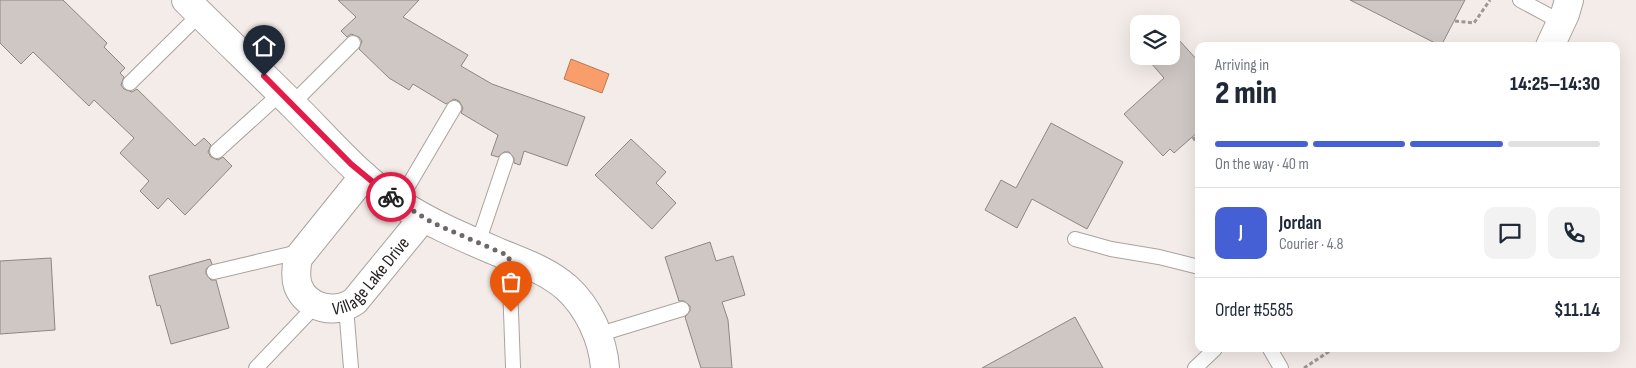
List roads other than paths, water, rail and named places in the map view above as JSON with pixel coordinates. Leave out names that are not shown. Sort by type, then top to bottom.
[{"type":"street","name":"Village Lake Drive","points":[[191,4],[364,176],[398,202],[423,218],[548,273],[568,289],[584,309],[597,335],[602,348],[605,368]]},
{"type":"street","points":[[1552,42],[1565,11]]},
{"type":"street","name":"Village Lake Drive","points":[[364,176],[298,258],[296,278],[302,294],[316,305],[333,309],[346,307],[355,301],[423,218]]},
{"type":"lane","points":[[1520,0],[1565,11]]},
{"type":"lane","points":[[130,83],[191,4]]},
{"type":"lane","points":[[217,151],[286,99],[353,43]]},
{"type":"lane","points":[[398,202],[454,108]]},
{"type":"lane","points":[[478,243],[506,160]]},
{"type":"lane","points":[[1074,238],[1111,249],[1195,265]]},
{"type":"lane","points":[[214,272],[304,250]]},
{"type":"lane","points":[[509,256],[513,368]]},
{"type":"lane","points":[[256,368],[316,305]]},
{"type":"lane","points":[[346,307],[351,368]]},
{"type":"lane","points":[[597,335],[682,309]]},
{"type":"lane","points":[[1195,368],[1212,352]]},
{"type":"lane","points":[[1272,352],[1281,368]]}]
